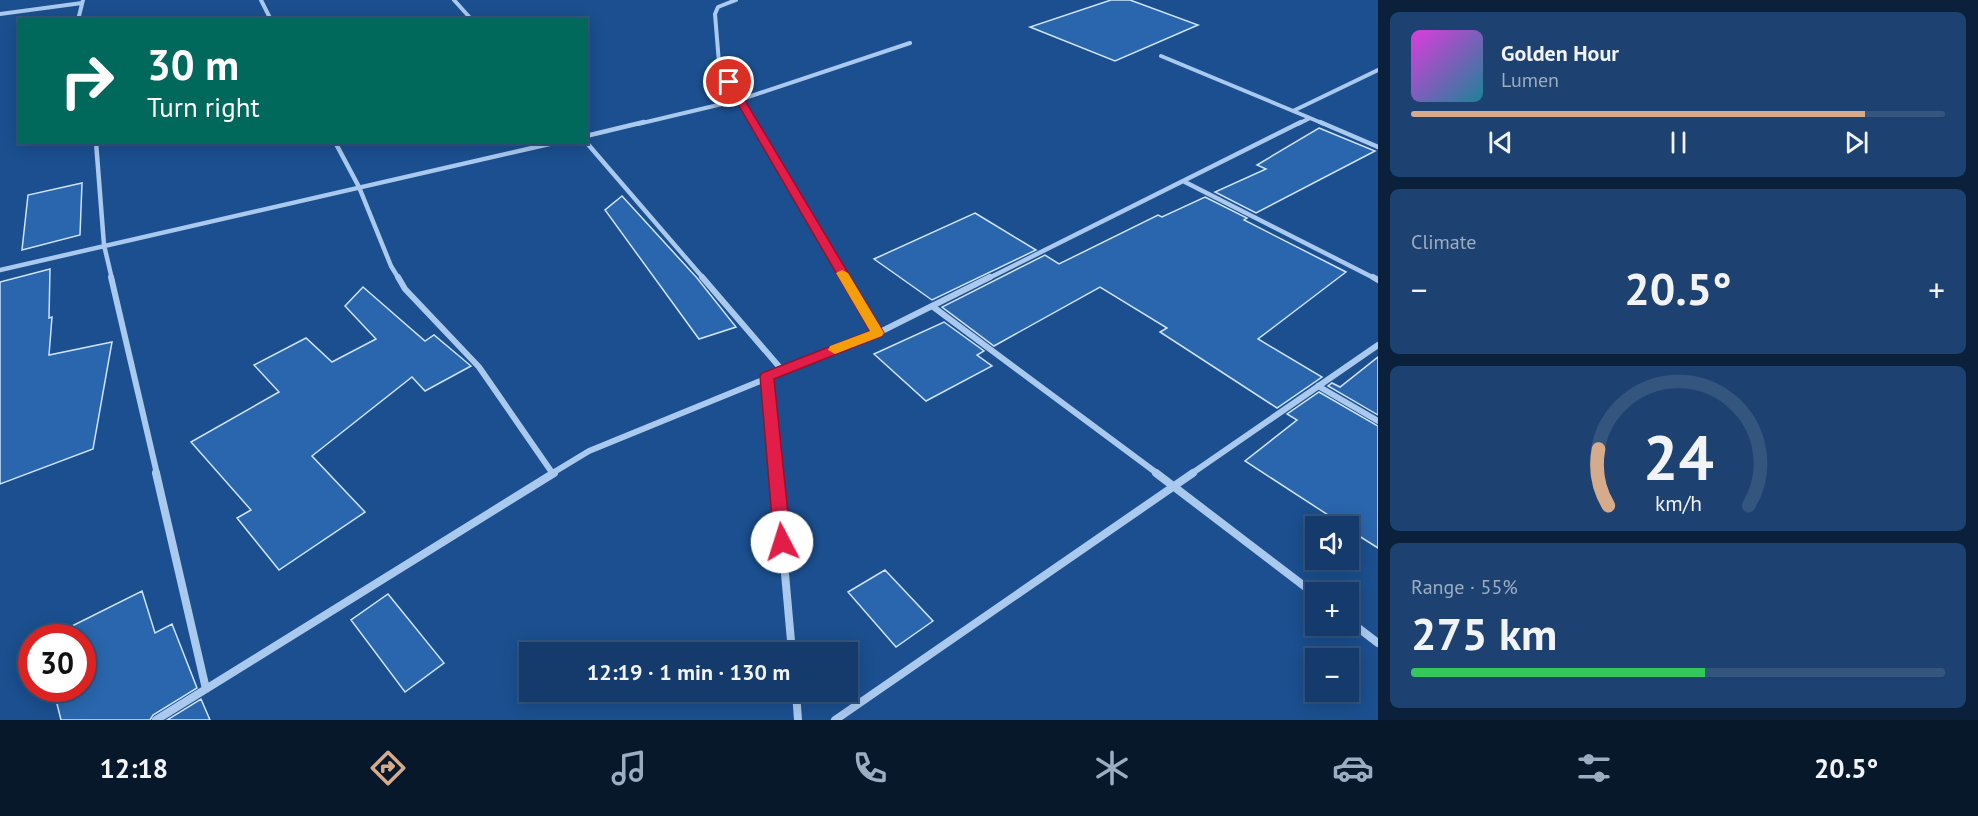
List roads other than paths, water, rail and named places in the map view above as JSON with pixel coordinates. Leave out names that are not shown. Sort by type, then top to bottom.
[{"type":"street","points":[[261,0],[271,18]]},
{"type":"street","points":[[454,0],[470,18]]},
{"type":"street","points":[[736,0],[718,7],[715,14],[719,63],[878,333]]},
{"type":"street","points":[[0,14],[82,1],[78,18]]},
{"type":"street","points":[[588,136],[739,100],[910,43]]},
{"type":"street","points":[[1161,56],[1378,147]]},
{"type":"street","points":[[1293,111],[1378,70]]},
{"type":"street","points":[[156,720],[590,451],[767,376],[878,333],[1310,118]]},
{"type":"street","points":[[96,144],[104,245],[206,689]]},
{"type":"street","points":[[336,144],[359,187],[384,250],[405,289],[479,368],[553,474]]},
{"type":"street","points":[[0,270],[549,144]]},
{"type":"street","points":[[588,144],[782,370]]},
{"type":"street","points":[[1185,182],[1378,280]]},
{"type":"street","points":[[932,306],[1305,587]]},
{"type":"street","points":[[835,720],[1378,345]]},
{"type":"street","points":[[767,376],[791,642]]},
{"type":"street","points":[[1318,386],[1378,421]]},
{"type":"street","points":[[1359,628],[1378,643]]},
{"type":"street","points":[[796,702],[798,720]]}]
